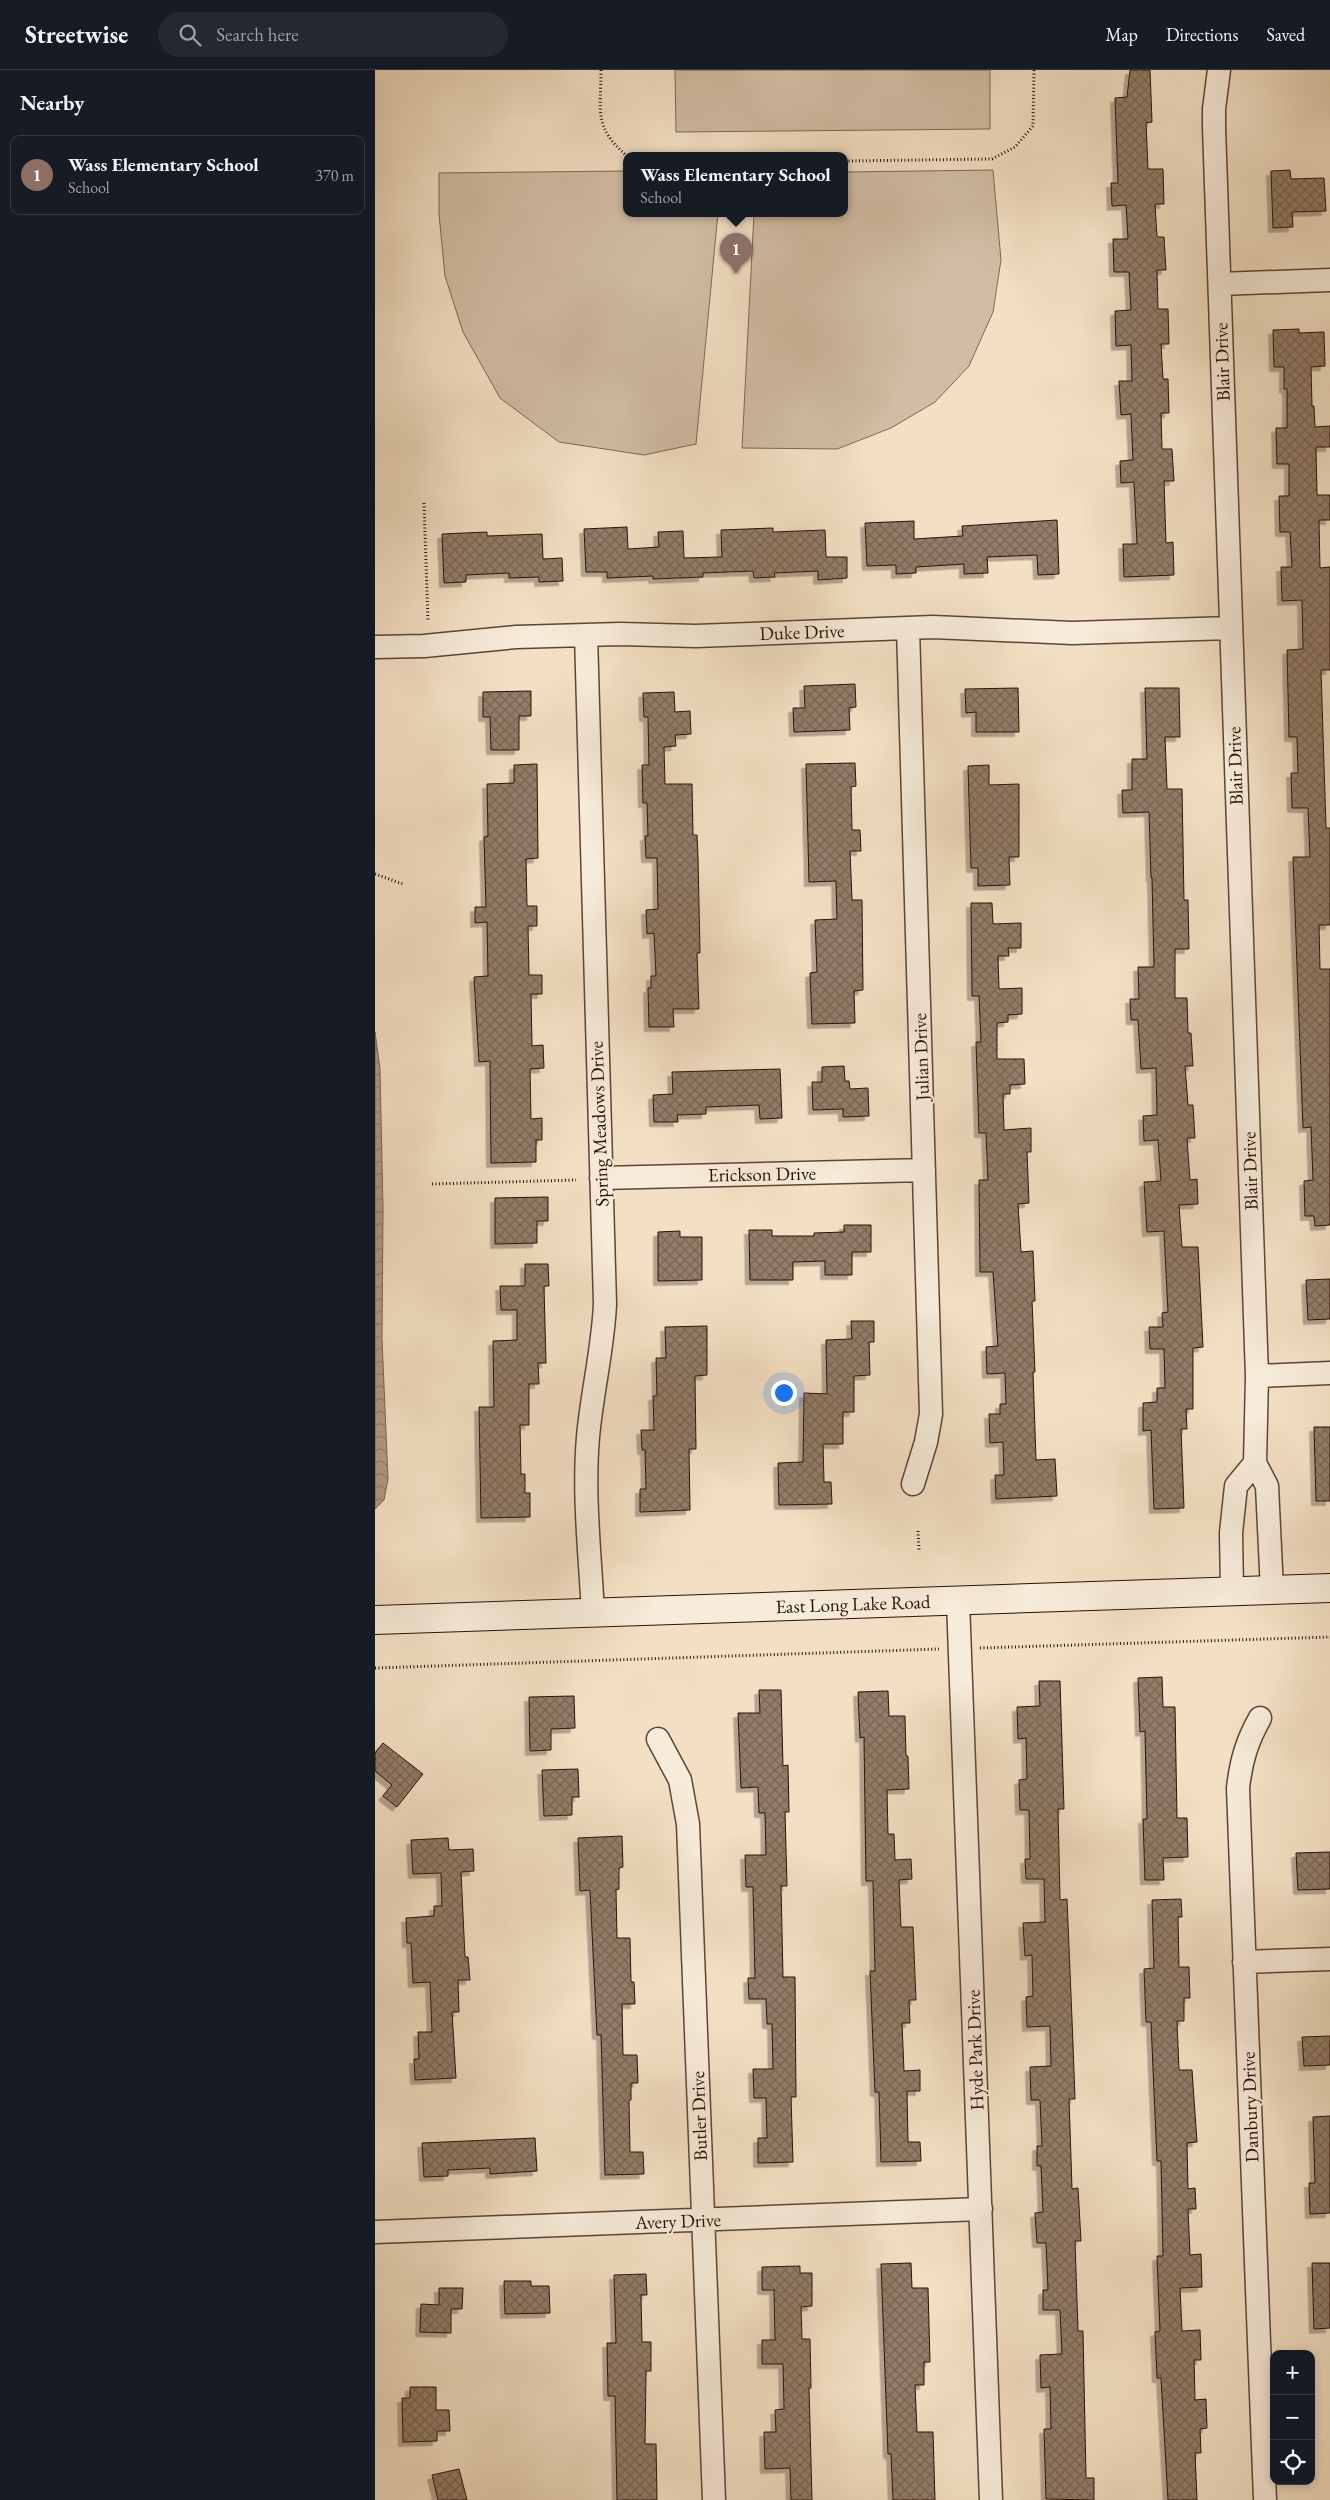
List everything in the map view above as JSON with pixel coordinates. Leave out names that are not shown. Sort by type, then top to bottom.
[{"type":"main road","name":"East Long Lake Road","points":[[375,1620],[1330,1588]]},
{"type":"street","name":"Blair Drive","points":[[1219,70],[1213,110],[1213,127],[1257,1376],[1255,1463],[1267,1486],[1272,1590]]},
{"type":"street","points":[[1220,284],[1330,280]]},
{"type":"street","name":"Duke Drive","points":[[375,647],[586,635],[696,636],[908,628],[963,628],[1071,633],[1230,628]]},
{"type":"street","name":"Julian Drive","points":[[908,628],[931,1414],[926,1442],[913,1484]]},
{"type":"street","name":"Spring Meadows Drive","points":[[586,635],[605,1322],[601,1357],[590,1415],[587,1454],[593,1612]]},
{"type":"street","name":"Erickson Drive","points":[[601,1178],[924,1170]]},
{"type":"street","points":[[1257,1376],[1330,1373]]},
{"type":"street","points":[[1232,1591],[1231,1533],[1236,1486],[1255,1463]]},
{"type":"street","name":"Hyde Park Drive","points":[[957,1600],[991,2500]]},
{"type":"street","name":"Danbury Drive","points":[[1260,1718],[1248,1739],[1241,1762],[1238,1788],[1265,2500]]},
{"type":"street","name":"Butler Drive","points":[[658,1739],[681,1780],[688,1824],[714,2500]]},
{"type":"street","points":[[1244,1962],[1330,1959]]},
{"type":"street","name":"Avery Drive","points":[[375,2232],[981,2209]]},
{"type":"path","points":[[601,70],[600,122],[613,144],[623,153]]},
{"type":"path","points":[[848,161],[992,159],[1015,147],[1033,126],[1034,70]]},
{"type":"path","points":[[424,503],[428,621]]},
{"type":"path","points":[[375,874],[403,884]]},
{"type":"path","points":[[432,1184],[576,1180]]},
{"type":"path","points":[[918,1531],[919,1550]]},
{"type":"path","points":[[979,1648],[1330,1637]]},
{"type":"path","points":[[375,1668],[938,1649]]},
{"type":"shaded area","points":[[675,70],[990,70],[990,129],[676,132]]},
{"type":"shaded area","points":[[993,170],[1001,260],[993,312],[969,366],[935,402],[891,428],[837,449],[742,448],[754,217],[848,217],[848,172]]},
{"type":"shaded area","points":[[623,171],[623,217],[718,217],[696,444],[644,455],[559,442],[500,398],[463,332],[445,276],[439,214],[439,173]]},
{"type":"water","points":[[375,1032],[380,1069],[383,1209],[382,1339],[388,1479],[384,1500],[375,1509]]},
{"type":"building","points":[[1130,70],[1150,70],[1152,122],[1146,123],[1148,169],[1163,169],[1164,204],[1155,204],[1157,237],[1164,237],[1166,270],[1157,270],[1158,309],[1168,309],[1169,344],[1161,344],[1163,379],[1168,379],[1169,413],[1161,413],[1162,449],[1172,449],[1174,481],[1164,481],[1166,543],[1173,542],[1174,575],[1124,577],[1123,544],[1137,544],[1134,482],[1121,483],[1120,461],[1133,460],[1131,414],[1121,415],[1119,381],[1132,381],[1131,345],[1116,346],[1115,311],[1131,310],[1129,272],[1114,272],[1113,239],[1128,239],[1126,205],[1112,206],[1111,183],[1118,183],[1115,98],[1127,97]]},
{"type":"building","points":[[1290,170],[1291,179],[1324,178],[1326,211],[1292,212],[1293,227],[1273,228],[1271,171]]},
{"type":"building","points":[[1299,329],[1299,333],[1324,332],[1325,366],[1311,367],[1312,406],[1314,406],[1315,427],[1330,426],[1330,447],[1316,447],[1317,495],[1330,495],[1330,520],[1319,520],[1320,568],[1330,567],[1330,670],[1321,670],[1326,828],[1330,828],[1330,925],[1319,925],[1320,969],[1330,969],[1330,1225],[1315,1226],[1314,1216],[1305,1216],[1304,1181],[1313,1180],[1311,1127],[1303,1128],[1293,857],[1310,857],[1308,808],[1292,808],[1291,773],[1298,773],[1297,737],[1289,737],[1287,650],[1303,649],[1302,600],[1282,601],[1281,567],[1292,567],[1290,532],[1280,532],[1279,496],[1289,496],[1289,464],[1277,464],[1276,428],[1287,428],[1287,389],[1284,389],[1284,367],[1274,367],[1273,330]]},
{"type":"building","points":[[1057,520],[1059,574],[1038,575],[1037,555],[987,557],[988,573],[964,574],[964,564],[916,567],[916,573],[896,574],[896,565],[867,566],[865,523],[914,521],[914,539],[963,536],[962,526]]},
{"type":"building","points":[[627,527],[628,549],[659,547],[658,532],[683,531],[684,558],[722,557],[721,530],[773,528],[773,532],[825,530],[826,557],[847,557],[847,578],[818,580],[818,571],[774,573],[775,577],[754,578],[753,571],[703,573],[703,577],[653,579],[653,576],[607,578],[607,572],[586,572],[584,529]]},
{"type":"building","points":[[487,532],[487,536],[542,534],[543,559],[562,558],[563,581],[539,582],[539,577],[509,578],[509,573],[466,575],[466,582],[444,583],[442,534]]},
{"type":"building","points":[[855,684],[856,707],[849,708],[850,730],[794,732],[793,708],[805,708],[804,686]]},
{"type":"building","points":[[1018,688],[1019,732],[976,732],[976,712],[966,713],[965,689]]},
{"type":"building","points":[[1145,688],[1179,688],[1180,737],[1165,737],[1167,789],[1182,789],[1184,900],[1188,900],[1189,949],[1175,949],[1175,998],[1187,998],[1188,1033],[1191,1033],[1193,1066],[1185,1066],[1188,1105],[1193,1105],[1195,1138],[1187,1138],[1190,1180],[1197,1179],[1198,1204],[1179,1205],[1182,1247],[1198,1247],[1203,1347],[1193,1348],[1193,1409],[1186,1409],[1187,1429],[1181,1429],[1184,1508],[1154,1509],[1151,1430],[1143,1431],[1143,1403],[1157,1402],[1157,1388],[1165,1388],[1164,1349],[1150,1349],[1149,1327],[1163,1327],[1162,1313],[1168,1312],[1164,1231],[1147,1232],[1144,1182],[1161,1181],[1158,1140],[1144,1141],[1143,1116],[1157,1115],[1156,1068],[1141,1069],[1138,1020],[1131,1020],[1130,999],[1139,999],[1138,967],[1154,967],[1152,878],[1149,812],[1123,813],[1122,790],[1132,790],[1132,759],[1147,759]]},
{"type":"building","points":[[531,691],[531,716],[519,716],[519,750],[491,750],[490,717],[483,717],[483,692]]},
{"type":"building","points":[[674,692],[675,712],[690,711],[691,734],[675,735],[676,746],[664,747],[665,784],[692,784],[693,835],[697,835],[698,857],[700,953],[697,953],[699,1009],[673,1009],[674,1027],[649,1027],[648,988],[651,988],[651,976],[656,976],[654,933],[647,934],[646,910],[658,909],[657,858],[646,858],[645,836],[648,836],[647,803],[643,803],[642,765],[649,765],[648,717],[644,717],[643,693]]},
{"type":"building","points":[[855,763],[856,786],[851,787],[852,830],[860,830],[861,851],[850,851],[852,900],[862,900],[863,990],[854,991],[855,1023],[812,1024],[810,973],[817,972],[815,920],[837,919],[836,881],[809,882],[806,764]]},
{"type":"building","points":[[537,764],[538,858],[526,859],[527,906],[537,906],[537,926],[528,926],[529,975],[542,975],[542,994],[531,994],[532,1046],[543,1045],[544,1068],[530,1069],[531,1119],[542,1118],[542,1140],[536,1140],[536,1162],[491,1163],[490,1061],[479,1062],[474,977],[488,976],[487,922],[475,923],[475,907],[486,907],[484,837],[488,836],[487,784],[514,783],[514,765]]},
{"type":"building","points":[[989,765],[989,785],[1019,784],[1019,857],[1009,857],[1010,885],[978,886],[978,868],[971,868],[968,766]]},
{"type":"building","points":[[971,903],[992,903],[993,924],[1021,923],[1021,948],[1008,948],[1009,956],[998,956],[999,989],[1022,988],[1022,1014],[1008,1015],[1008,1022],[997,1023],[997,1059],[1024,1059],[1025,1084],[1010,1085],[1010,1094],[1003,1094],[1004,1130],[1031,1128],[1031,1152],[1027,1152],[1029,1203],[1018,1204],[1021,1252],[1033,1251],[1035,1301],[1032,1301],[1035,1372],[1033,1372],[1036,1460],[1055,1459],[1057,1496],[996,1499],[995,1475],[1004,1475],[1003,1442],[990,1443],[989,1414],[1000,1414],[1000,1404],[1006,1404],[1005,1373],[987,1374],[986,1347],[998,1346],[993,1272],[980,1272],[979,1180],[988,1180],[986,1133],[979,1133],[976,1042],[981,1042],[979,996],[972,996]]},
{"type":"building","points":[[844,1066],[845,1081],[849,1081],[850,1089],[868,1088],[869,1116],[843,1117],[843,1109],[813,1110],[812,1082],[822,1082],[822,1067]]},
{"type":"building","points":[[780,1069],[782,1118],[760,1119],[759,1105],[706,1107],[706,1114],[677,1115],[678,1122],[654,1122],[653,1095],[673,1094],[672,1072]]},
{"type":"building","points":[[548,1197],[548,1221],[537,1221],[537,1243],[495,1244],[495,1198]]},
{"type":"building","points":[[844,1225],[871,1225],[871,1252],[852,1252],[852,1275],[825,1275],[825,1261],[793,1262],[793,1280],[750,1280],[749,1230],[772,1230],[772,1236],[814,1236],[814,1233],[844,1232]]},
{"type":"building","points":[[680,1231],[680,1237],[702,1237],[702,1280],[658,1281],[658,1232]]},
{"type":"building","points":[[525,1264],[548,1264],[549,1286],[544,1286],[546,1363],[538,1363],[539,1384],[529,1384],[529,1425],[520,1425],[521,1474],[525,1474],[525,1493],[530,1493],[530,1517],[481,1518],[479,1407],[494,1407],[493,1341],[517,1340],[517,1310],[501,1310],[500,1286],[525,1286]]},
{"type":"building","points":[[1330,1279],[1330,1319],[1308,1320],[1306,1280]]},
{"type":"building","points":[[851,1321],[874,1321],[874,1342],[869,1342],[870,1375],[854,1376],[854,1412],[843,1412],[843,1444],[823,1444],[824,1482],[831,1482],[832,1504],[779,1505],[778,1463],[803,1462],[804,1393],[827,1394],[826,1340],[852,1339]]},
{"type":"building","points":[[707,1326],[707,1375],[695,1376],[696,1449],[689,1449],[690,1510],[640,1512],[640,1489],[646,1489],[645,1450],[642,1450],[641,1430],[654,1430],[653,1396],[657,1396],[656,1358],[666,1358],[665,1327]]},
{"type":"building","points":[[1314,1427],[1330,1427],[1330,1501],[1316,1501]]},
{"type":"building","points":[[1162,1677],[1163,1707],[1175,1707],[1177,1818],[1187,1818],[1188,1857],[1163,1858],[1164,1880],[1145,1880],[1143,1819],[1147,1819],[1145,1731],[1140,1732],[1138,1678]]},
{"type":"building","points":[[1039,1681],[1060,1681],[1064,1809],[1058,1809],[1060,1900],[1067,1899],[1075,2099],[1069,2099],[1072,2189],[1078,2188],[1081,2241],[1075,2241],[1078,2331],[1083,2331],[1086,2478],[1094,2478],[1094,2500],[1046,2499],[1044,2429],[1051,2429],[1050,2387],[1041,2388],[1040,2355],[1062,2354],[1060,2310],[1043,2310],[1043,2290],[1048,2290],[1046,2243],[1037,2243],[1035,2213],[1043,2212],[1041,2166],[1037,2166],[1037,2146],[1042,2146],[1040,2100],[1031,2100],[1030,2067],[1051,2066],[1050,2026],[1027,2027],[1026,1997],[1033,1996],[1032,1955],[1025,1956],[1023,1923],[1045,1922],[1044,1879],[1026,1879],[1025,1859],[1030,1859],[1029,1810],[1020,1810],[1019,1780],[1027,1779],[1026,1738],[1018,1739],[1017,1707],[1040,1706]]},
{"type":"building","points":[[759,1690],[781,1690],[783,1766],[788,1765],[789,1812],[785,1812],[787,1886],[781,1886],[783,1977],[795,1977],[796,2097],[791,2097],[793,2162],[758,2163],[758,2138],[767,2138],[766,2098],[754,2098],[753,2069],[773,2069],[772,2024],[767,2024],[766,1999],[749,1999],[748,1978],[755,1978],[753,1887],[746,1887],[745,1855],[766,1855],[765,1813],[759,1813],[758,1787],[741,1788],[738,1713],[760,1713]]},
{"type":"building","points":[[888,1691],[889,1716],[905,1716],[906,1756],[908,1756],[909,1789],[887,1790],[888,1834],[894,1834],[895,1860],[911,1859],[912,1879],[899,1880],[901,1927],[913,1927],[916,2000],[909,2000],[910,2023],[902,2023],[904,2071],[920,2070],[920,2091],[907,2091],[908,2142],[920,2142],[921,2161],[881,2162],[879,2092],[875,2092],[870,1971],[875,1971],[873,1881],[866,1881],[864,1737],[860,1738],[858,1692]]},
{"type":"building","points":[[574,1696],[575,1728],[551,1729],[551,1750],[530,1751],[529,1697]]},
{"type":"building","points":[[383,1743],[423,1774],[397,1807],[383,1796],[392,1785],[375,1771],[375,1753]]},
{"type":"building","points":[[578,1769],[579,1797],[572,1797],[572,1815],[544,1816],[542,1770]]},
{"type":"building","points":[[622,1836],[623,1867],[619,1868],[619,1889],[616,1890],[617,1938],[630,1938],[631,1982],[634,1982],[635,2004],[622,2004],[623,2055],[637,2055],[638,2083],[631,2083],[631,2100],[629,2100],[630,2152],[643,2152],[644,2174],[605,2175],[601,2035],[597,2035],[590,1890],[580,1891],[578,1838]]},
{"type":"building","points":[[448,1838],[449,1850],[473,1849],[474,1871],[461,1872],[465,1957],[468,1957],[470,1980],[458,1980],[459,2012],[452,2012],[456,2078],[415,2080],[414,2059],[419,2059],[418,2032],[432,2032],[430,1982],[413,1983],[411,1943],[407,1943],[406,1918],[434,1916],[434,1906],[442,1906],[441,1873],[413,1874],[411,1840]]},
{"type":"building","points":[[1330,1852],[1330,1889],[1298,1890],[1296,1853]]},
{"type":"building","points":[[1181,1899],[1182,1917],[1178,1917],[1179,1967],[1189,1967],[1190,1998],[1184,1998],[1184,2021],[1177,2021],[1179,2070],[1192,2070],[1197,2142],[1187,2143],[1188,2189],[1195,2188],[1196,2209],[1188,2209],[1190,2255],[1201,2254],[1202,2287],[1180,2288],[1182,2331],[1200,2330],[1201,2360],[1194,2360],[1195,2400],[1206,2399],[1207,2428],[1200,2429],[1201,2453],[1195,2453],[1197,2500],[1168,2500],[1161,2378],[1157,2378],[1155,2332],[1160,2331],[1157,2256],[1163,2256],[1161,2161],[1157,2161],[1151,2022],[1146,2022],[1144,1969],[1154,1968],[1152,1900]]},
{"type":"building","points":[[1330,2036],[1330,2065],[1304,2066],[1302,2037]]},
{"type":"building","points":[[1330,2116],[1330,2213],[1310,2214],[1309,2183],[1315,2183],[1313,2117]]},
{"type":"building","points":[[535,2138],[537,2171],[490,2174],[490,2168],[448,2170],[448,2176],[424,2177],[422,2143]]},
{"type":"building","points":[[911,2263],[912,2288],[928,2288],[930,2362],[924,2362],[924,2385],[915,2385],[917,2432],[933,2432],[935,2500],[893,2500],[891,2454],[888,2454],[881,2264]]},
{"type":"building","points":[[1312,2263],[1330,2263],[1330,2328],[1314,2329]]},
{"type":"building","points":[[800,2266],[800,2273],[812,2273],[812,2306],[801,2307],[802,2339],[810,2339],[811,2388],[809,2388],[812,2500],[791,2500],[790,2468],[765,2469],[764,2432],[776,2432],[775,2410],[784,2409],[783,2364],[762,2364],[762,2340],[775,2340],[774,2290],[762,2290],[762,2267]]},
{"type":"building","points":[[646,2274],[647,2295],[641,2295],[642,2342],[651,2342],[651,2371],[646,2371],[645,2444],[656,2444],[657,2500],[617,2500],[615,2396],[608,2396],[607,2343],[616,2343],[614,2275]]},
{"type":"building","points":[[504,2281],[531,2281],[531,2286],[549,2286],[550,2313],[505,2314]]},
{"type":"building","points":[[439,2288],[463,2288],[462,2309],[451,2309],[451,2333],[420,2332],[421,2304],[439,2305]]},
{"type":"building","points":[[410,2387],[436,2387],[436,2410],[449,2410],[450,2431],[437,2431],[437,2441],[403,2442],[402,2398],[410,2398]]},
{"type":"building","points":[[459,2469],[467,2500],[438,2500],[432,2475]]},
{"type":"place","name":"Wass Elementary School","points":[[736,274]]}]
